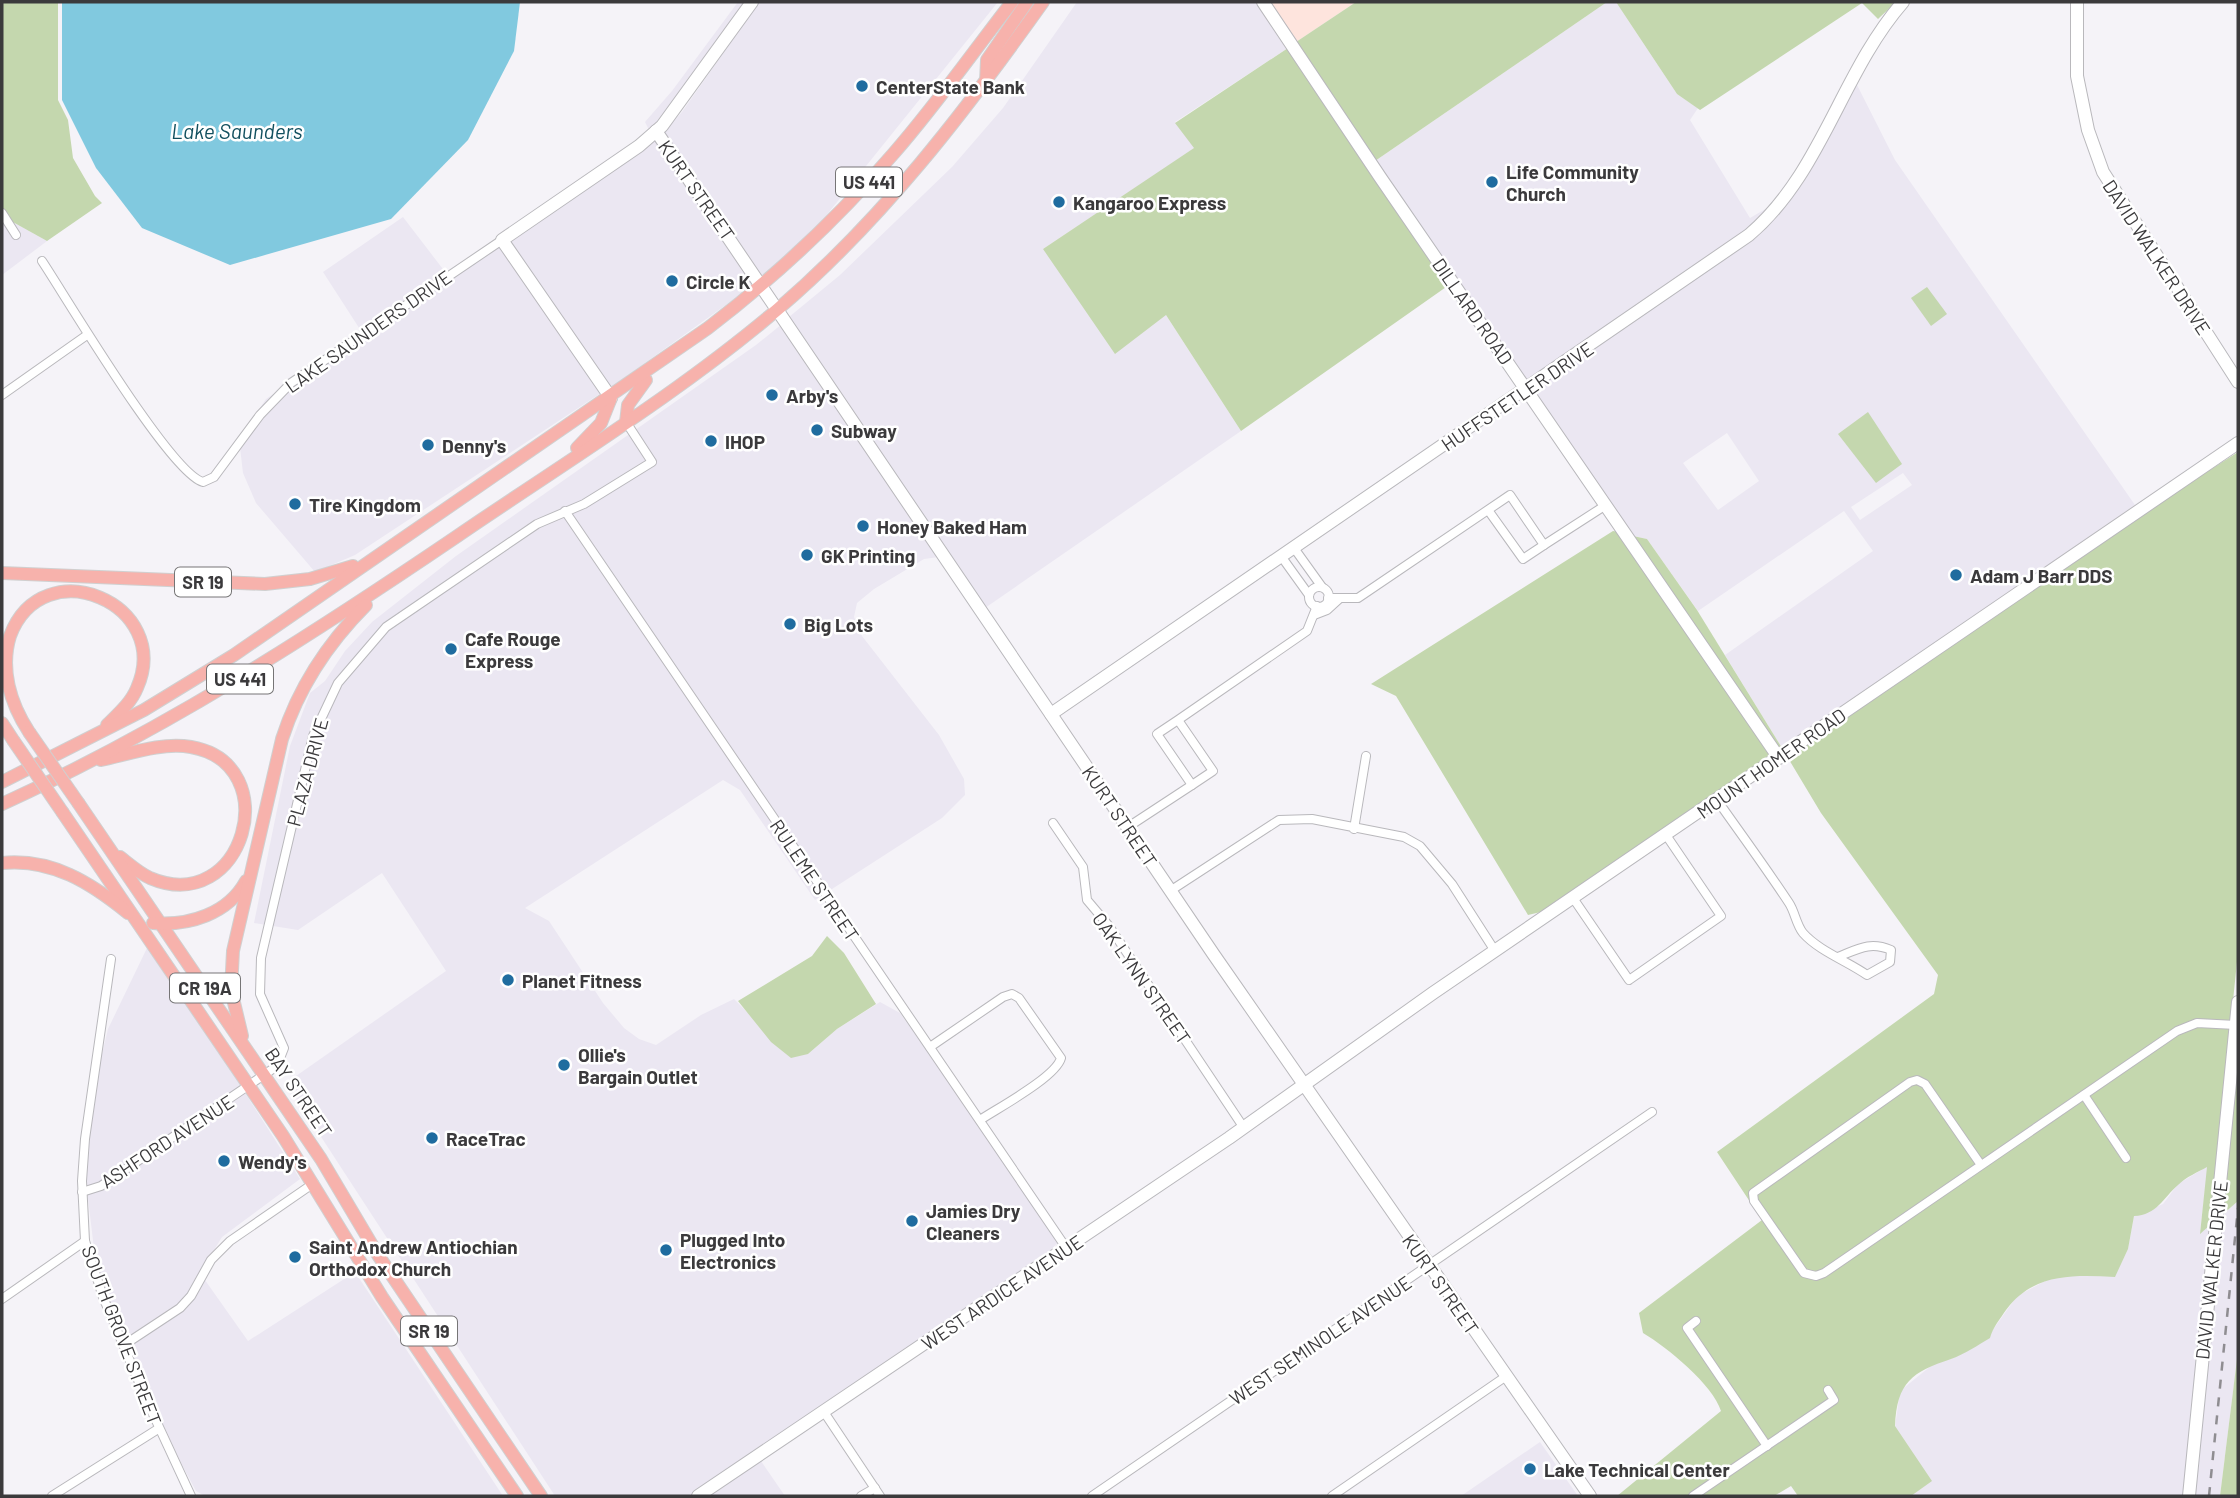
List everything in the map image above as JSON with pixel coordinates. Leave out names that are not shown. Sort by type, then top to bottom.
[{"type":"main road","name":"US 441","points":[[2,782],[97,735],[187,685],[663,362],[762,286],[842,210],[894,153],[1012,2]]},
{"type":"main road","points":[[986,82],[987,60],[1027,2]]},
{"type":"main road","name":"US 441","points":[[2,804],[87,763],[239,679],[387,584],[723,353],[778,309],[888,202],[986,82],[1044,2]]},
{"type":"main road","points":[[626,422],[628,405],[636,390],[663,362]]},
{"type":"main road","points":[[560,466],[601,423],[611,398]]},
{"type":"main road","name":"SR 19","points":[[2,582],[33,574],[265,584],[310,579],[370,561]]},
{"type":"main road","points":[[2,573],[33,574]]},
{"type":"main road","name":"SR 19","points":[[249,1053],[233,1004],[231,970],[282,739],[301,690],[331,642],[387,584]]},
{"type":"main road","name":"BAY STREET","points":[[97,735],[132,697],[140,681],[143,658],[140,640],[131,621],[112,603],[93,594],[55,592],[33,604],[17,622],[8,642],[4,670],[17,714],[321,1159],[378,1255],[541,1496]]},
{"type":"main road","name":"BAY STREET","points":[[2,723],[314,1183],[362,1266],[517,1496]]},
{"type":"main road","points":[[87,763],[155,748],[198,749],[229,769],[245,803],[244,832],[237,851],[218,870],[199,880],[175,884],[150,878],[109,848]]},
{"type":"main road","points":[[2,863],[29,863],[67,873],[98,890],[138,921],[160,923],[187,922],[213,912],[234,897],[251,871]]},
{"type":"street","name":"LAKE SAUNDERS DRIVE","points":[[88,335],[181,466],[196,480],[208,481],[291,383],[502,240],[656,131],[678,108],[752,2]]},
{"type":"street","name":"DILLARD ROAD","points":[[1263,2],[1779,758]]},
{"type":"street","name":"HUFFSTETLER DRIVE","points":[[1051,714],[1714,261],[1773,213],[1804,171],[1868,48],[1903,2]]},
{"type":"street","name":"DAVID WALKER DRIVE","points":[[2077,2],[2077,76],[2088,130],[2103,172],[2134,225],[2238,382]]},
{"type":"street","name":"KURT STREET","points":[[656,131],[1170,891],[1590,1496]]},
{"type":"street","points":[[2,214],[16,235]]},
{"type":"street","points":[[502,240],[611,398]]},
{"type":"street","points":[[2,395],[88,335],[42,261]]},
{"type":"street","points":[[565,511],[619,485],[652,462],[626,422]]},
{"type":"street","name":"MOUNT HOMER ROAD","points":[[1305,1086],[1495,951],[2238,443]]},
{"type":"street","points":[[1328,598],[1358,598],[1510,495],[1544,545]]},
{"type":"street","points":[[1488,510],[1523,559],[1606,505]]},
{"type":"street","name":"RULEME STREET","points":[[565,511],[1067,1249]]},
{"type":"street","name":"PLAZA DRIVE","points":[[250,1087],[282,1060],[284,1048],[260,994],[261,958],[313,736],[327,702],[351,665],[392,623],[537,524],[565,511]]},
{"type":"street","points":[[1294,548],[1328,598]]},
{"type":"street","points":[[1282,556],[1309,595],[1315,611]]},
{"type":"street","points":[[1290,568],[1302,560]]},
{"type":"street","points":[[1309,595],[1312,589],[1322,587]]},
{"type":"street","points":[[1192,785],[1157,734],[1307,631],[1315,611],[1328,598]]},
{"type":"street","points":[[1315,611],[1327,610],[1339,599]]},
{"type":"street","name":"CR 19A","points":[[2,691],[17,714]]},
{"type":"street","points":[[1128,827],[1213,771],[1178,720]]},
{"type":"street","points":[[1354,829],[1366,756]]},
{"type":"street","points":[[1717,800],[1791,907],[1804,933],[1838,957],[1867,975],[1890,962],[1891,950],[1880,945],[1858,947],[1838,957]]},
{"type":"street","points":[[1170,891],[1279,820],[1301,817],[1404,837],[1420,846],[1452,884],[1495,951]]},
{"type":"street","name":"OAK LYNN STREET","points":[[1054,823],[1083,867],[1087,900],[1116,936],[1244,1128]]},
{"type":"street","points":[[1573,898],[1629,980],[1721,916],[1666,835]]},
{"type":"street","name":"SOUTH GROVE STREET","points":[[111,959],[85,1139],[82,1192],[85,1241],[158,1429],[191,1496]]},
{"type":"street","points":[[930,1047],[1003,997],[1012,994],[1018,998],[1061,1058],[1048,1075],[980,1121]]},
{"type":"street","name":"DAVID WALKER DRIVE","points":[[2189,1496],[2238,1002]]},
{"type":"street","points":[[1981,1165],[1925,1084],[1917,1080],[1910,1082],[1759,1186],[1753,1193],[1754,1201],[1804,1273],[1816,1276],[1981,1165],[2084,1095],[2187,1026],[2236,1025]]},
{"type":"street","name":"WEST ARDICE AVENUE","points":[[698,1496],[1305,1086]]},
{"type":"street","name":"ASHFORD AVENUE","points":[[82,1192],[101,1186],[250,1087]]},
{"type":"street","points":[[2084,1095],[2126,1158]]},
{"type":"street","name":"WEST SEMINOLE AVENUE","points":[[1092,1496],[1652,1112]]},
{"type":"street","points":[[124,1345],[180,1308],[191,1296],[211,1260],[230,1241],[314,1183]]},
{"type":"street","points":[[2,1299],[85,1241]]},
{"type":"street","points":[[362,1266],[378,1255]]},
{"type":"street","points":[[1696,1321],[1687,1328],[1767,1446]]},
{"type":"street","points":[[1332,1496],[1505,1377]]},
{"type":"street","points":[[1693,1496],[1835,1400],[1828,1390]]},
{"type":"street","points":[[824,1412],[880,1496]]},
{"type":"street","points":[[477,1437],[493,1426]]},
{"type":"street","points":[[52,1496],[158,1429]]},
{"type":"street","points":[[861,1496],[874,1488]]},
{"type":"shaded area","points":[[738,2],[745,2],[658,122],[649,130],[645,122],[672,91]]},
{"type":"shaded area","points":[[759,2],[998,2],[821,222],[763,278],[663,133],[682,112]]},
{"type":"shaded area","points":[[1077,2],[1258,2],[1288,48],[1175,122],[1195,148],[1043,249],[1166,315],[1241,431],[985,608],[789,317],[840,275],[952,167],[1003,108]]},
{"type":"shaded area","points":[[1269,2],[1356,2],[1296,42]]},
{"type":"shaded area","points":[[1607,2],[1616,2],[1677,94],[1698,108],[1690,120],[1750,218],[1774,204],[1746,231],[1527,381],[1375,161]]},
{"type":"shaded area","points":[[1856,83],[1895,160],[2135,505],[1782,748],[1725,655],[1873,551],[1844,511],[1698,611],[1647,539],[1633,536],[1533,391],[1761,232],[1801,186]],"holes":[[[1727,433],[1759,481],[1718,510],[1683,463]],[[1903,473],[1912,485],[1860,520],[1851,507]]]},
{"type":"shaded area","points":[[656,139],[755,284],[610,388],[510,242]]},
{"type":"shaded area","points":[[2,216],[47,241],[2,275]]},
{"type":"shaded area","points":[[403,217],[449,277],[499,243],[601,393],[355,555],[315,572],[256,503],[243,473],[239,439],[266,399],[363,334],[323,272]]},
{"type":"shaded area","points":[[782,324],[939,557],[924,559],[874,589],[857,603],[854,617],[862,636],[939,735],[964,779],[965,795],[942,818],[815,900],[740,790],[723,780],[525,908],[549,921],[603,1003],[624,1028],[639,1039],[656,1045],[701,1015],[734,999],[756,1021],[808,1054],[837,1029],[880,1002],[900,1013],[1062,1239],[1044,1256],[688,1496],[555,1496],[286,1083],[446,971],[382,873],[298,930],[254,923],[290,746],[310,693],[325,681],[345,651],[372,622],[456,556]]},
{"type":"shaded area","points":[[147,948],[228,1066],[300,1179],[222,1237],[200,1273],[248,1341],[355,1272],[503,1496],[205,1496],[196,1491],[130,1368],[98,1282],[81,1140],[108,1029]]},
{"type":"shaded area","points":[[2208,1166],[2200,1233],[2210,1225],[2184,1496],[1911,1496],[1931,1481],[1895,1427],[1900,1391],[1937,1361],[1951,1359],[1992,1331],[2017,1296],[2051,1278],[2067,1275],[2115,1276],[2128,1249],[2134,1216],[2163,1204],[2178,1184]]},
{"type":"shaded area","points":[[2238,1201],[2238,1351],[2220,1496],[2194,1496],[2222,1215]]},
{"type":"shaded area","name":"Lake Technical Center","points":[[1540,1442],[1578,1496],[1461,1496]]},
{"type":"shaded area","points":[[761,1461],[785,1496],[708,1496]]},
{"type":"green space","points":[[2,2],[58,2],[58,100],[68,120],[73,158],[102,203],[47,241],[2,216]]},
{"type":"green space","points":[[1356,2],[1607,2],[1375,161],[1296,42]]},
{"type":"green space","points":[[1616,2],[1896,2],[1878,19],[1862,3],[1700,110],[1677,94]]},
{"type":"green space","points":[[1288,48],[1449,285],[1241,431],[1166,315],[1115,354],[1043,249],[1194,148],[1175,123]]},
{"type":"green space","points":[[1927,287],[1947,314],[1931,326],[1911,298]]},
{"type":"green space","points":[[1868,412],[1902,464],[1876,483],[1838,434]]},
{"type":"green space","points":[[2238,452],[2238,952],[2210,1225],[2200,1234],[2207,1167],[2181,1182],[2154,1209],[2134,1216],[2128,1249],[2115,1277],[2069,1277],[2041,1283],[2029,1289],[2006,1310],[1990,1338],[1961,1355],[1926,1369],[1909,1381],[1899,1399],[1895,1426],[1932,1481],[1911,1496],[1798,1496],[1791,1486],[1774,1496],[1617,1496],[1721,1411],[1699,1379],[1664,1347],[1643,1333],[1639,1313],[1762,1220],[1717,1152],[1934,994],[1938,975],[1821,813],[1788,758],[2141,514]]},
{"type":"green space","points":[[1613,531],[1619,532],[1772,756],[1545,911],[1528,915],[1396,696],[1371,684]]},
{"type":"green space","points":[[1633,536],[1647,539],[1697,610],[1782,748],[1780,750]]},
{"type":"green space","points":[[827,936],[844,953],[876,1004],[837,1029],[808,1054],[791,1058],[771,1042],[738,1001],[812,956]]},
{"type":"green space","points":[[2238,1052],[2238,1201],[2222,1215]]},
{"type":"green space","points":[[2238,1351],[2238,1496],[2220,1496]]},
{"type":"water","name":"Lake Saunders","points":[[62,2],[520,2],[514,51],[468,140],[391,219],[230,265],[142,228],[96,168],[62,100]]},
{"type":"railway","points":[[2209,1496],[2238,1208]]},
{"type":"place","name":"CenterState Bank","points":[[862,86]]},
{"type":"place","name":"Life Community Church","points":[[1492,182]]},
{"type":"place","name":"Kangaroo Express","points":[[1059,202]]},
{"type":"place","name":"Circle K","points":[[672,281]]},
{"type":"place","name":"Arby's","points":[[772,395]]},
{"type":"place","name":"Subway","points":[[817,430]]},
{"type":"place","name":"IHOP","points":[[711,441]]},
{"type":"place","name":"Denny's","points":[[428,445]]},
{"type":"place","name":"Tire Kingdom","points":[[295,504]]},
{"type":"place","name":"Honey Baked Ham","points":[[863,526]]},
{"type":"place","name":"GK Printing","points":[[807,555]]},
{"type":"place","name":"Adam J Barr DDS","points":[[1956,575]]},
{"type":"place","name":"Big Lots","points":[[790,624]]},
{"type":"place","name":"Cafe Rouge Express","points":[[451,649]]},
{"type":"place","name":"Planet Fitness","points":[[508,980]]},
{"type":"place","name":"Ollie's Bargain Outlet","points":[[564,1065]]},
{"type":"place","name":"RaceTrac","points":[[432,1138]]},
{"type":"place","name":"Wendy's","points":[[224,1161]]},
{"type":"place","name":"Jamies Dry Cleaners","points":[[912,1221]]},
{"type":"place","name":"Plugged Into Electronics","points":[[666,1250]]},
{"type":"place","name":"Saint Andrew Antiochian Orthodox Church","points":[[295,1257]]},
{"type":"place","name":"Lake Technical Center","points":[[1530,1469]]}]
